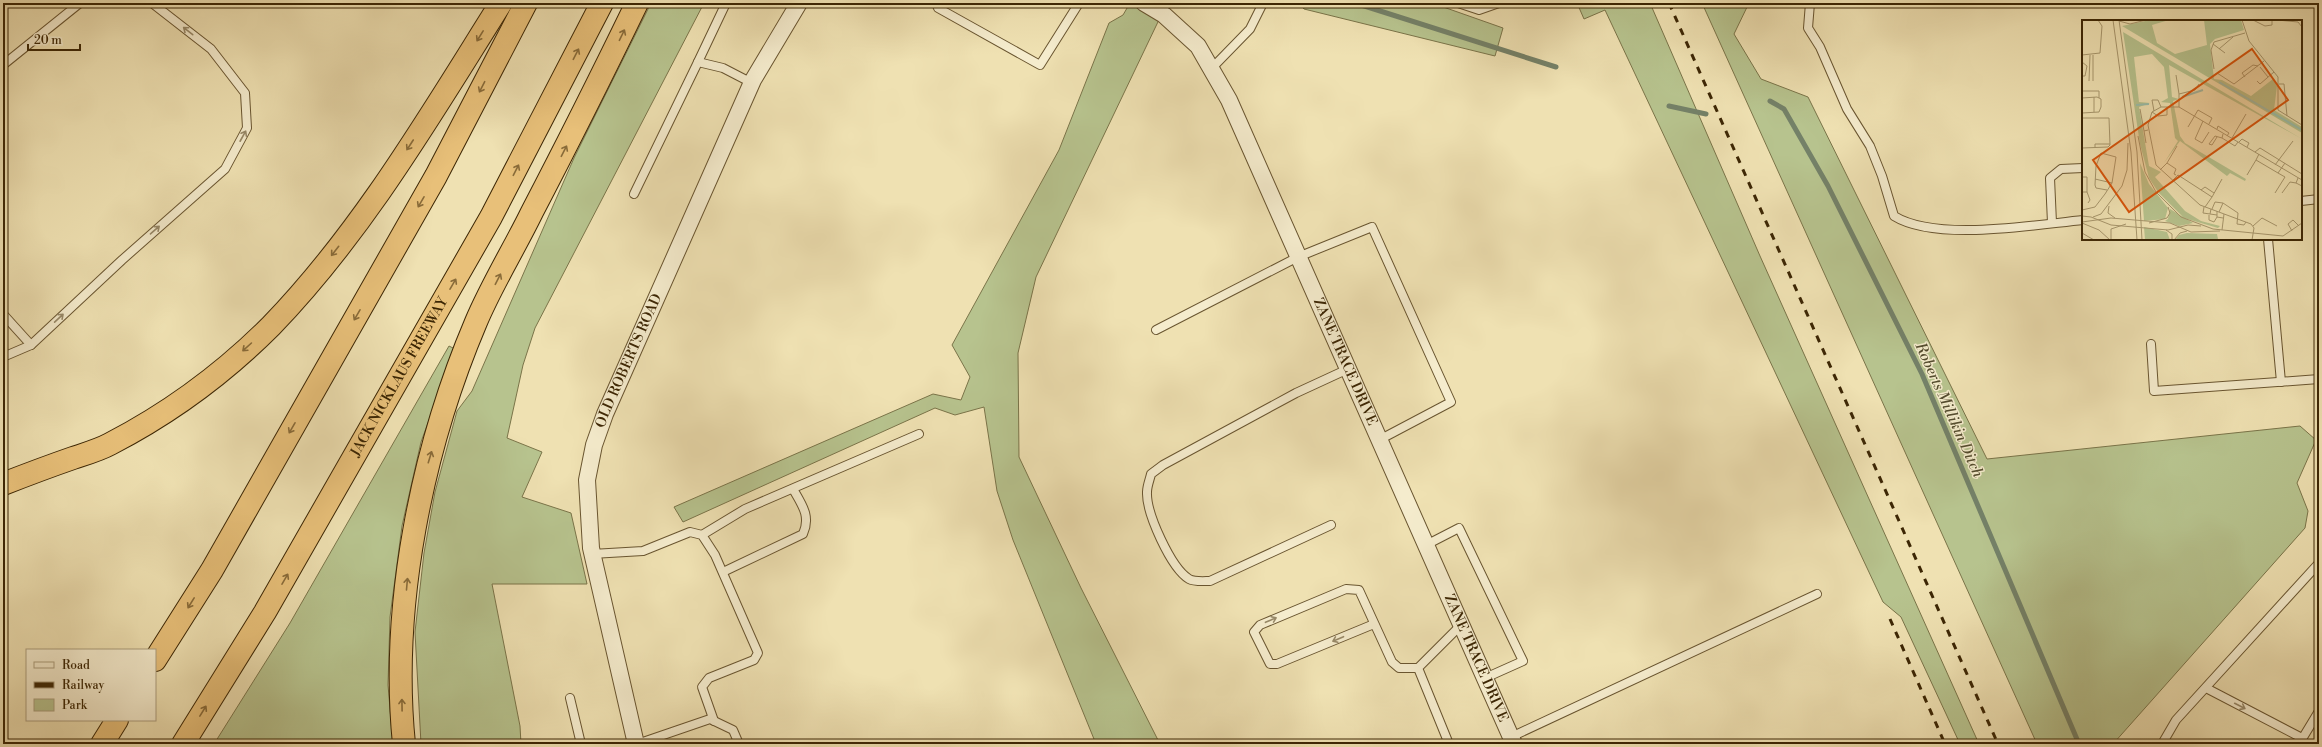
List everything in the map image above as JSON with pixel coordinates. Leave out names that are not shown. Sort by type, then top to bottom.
[{"type":"highway","points":[[3,484],[109,445],[165,411],[226,366],[270,326],[316,275],[353,228],[403,156],[501,3]]},
{"type":"highway","points":[[156,658],[212,570],[436,176],[526,3]]},
{"type":"highway","name":"JACK NICKLAUS FREEWAY","points":[[183,744],[265,612],[487,224],[602,3]]},
{"type":"highway","points":[[404,744],[403,623],[410,550],[426,471],[447,404],[476,321],[637,3]]},
{"type":"highway","points":[[102,744],[116,721]]},
{"type":"street","name":"OLD ROBERTS ROAD","points":[[636,744],[592,554],[587,480],[594,445],[605,414],[752,83],[778,34],[799,3]]},
{"type":"street","name":"ZANE TRACE DRIVE","points":[[1144,3],[1180,27],[1198,46],[1229,100],[1512,740]]},
{"type":"lane","points":[[3,65],[80,3]]},
{"type":"lane","points":[[3,358],[31,345],[122,260],[225,169],[247,128],[245,93],[211,49],[152,3]]},
{"type":"lane","points":[[634,194],[726,3]]},
{"type":"lane","points":[[936,3],[938,8],[1040,65],[1080,3]]},
{"type":"lane","points":[[1212,68],[1250,29],[1263,3]]},
{"type":"lane","points":[[1458,3],[1479,10],[1498,3]]},
{"type":"lane","points":[[1810,3],[1808,28],[1820,47],[1847,109],[1870,146],[1882,176],[1894,216],[1905,223],[1962,231],[2082,220]]},
{"type":"lane","points":[[698,62],[723,68],[752,83]]},
{"type":"lane","points":[[2052,223],[2050,178],[2061,169],[2082,168]]},
{"type":"lane","points":[[2302,201],[2319,199]]},
{"type":"lane","points":[[1156,330],[1298,257],[1372,227],[1451,402],[1379,440]]},
{"type":"lane","points":[[2268,240],[2281,382]]},
{"type":"lane","points":[[3,314],[31,345]]},
{"type":"lane","points":[[2150,344],[2154,391],[2319,379]]},
{"type":"lane","points":[[1331,525],[1210,581],[1190,580],[1178,571],[1149,510],[1147,492],[1151,474],[1163,465],[1296,393],[1348,369]]},
{"type":"lane","points":[[702,535],[745,509],[919,434]]},
{"type":"lane","points":[[723,572],[803,534],[808,524],[807,514],[793,489]]},
{"type":"lane","points":[[1426,545],[1459,528],[1523,661],[1485,678]]},
{"type":"lane","points":[[592,554],[643,551],[690,532],[702,535],[715,554],[758,653],[754,660],[709,678],[702,687],[714,721]]},
{"type":"lane","points":[[2162,744],[2176,720],[2319,564]]},
{"type":"lane","points":[[1374,624],[1277,664],[1270,664],[1254,632],[1260,625],[1346,589],[1359,590],[1392,662],[1398,668],[1418,668],[1461,625]]},
{"type":"lane","points":[[1512,740],[1817,594]]},
{"type":"lane","points":[[1418,668],[1449,744]]},
{"type":"lane","points":[[2206,688],[2301,741],[2311,728],[2319,711]]},
{"type":"lane","points":[[570,698],[581,744]]},
{"type":"lane","points":[[636,744],[710,719],[733,730],[739,744]]},
{"type":"green space","points":[[651,3],[704,3],[535,328],[523,365],[507,438],[542,452],[522,497],[571,513],[587,584],[492,584],[520,726],[521,744],[421,744],[415,632],[424,553],[435,492],[457,411],[472,391],[574,158]]},
{"type":"green space","points":[[1130,3],[1167,3],[1036,277],[1018,353],[1019,457],[1081,588],[1160,744],[1096,744],[1013,540],[997,491],[984,407],[955,415],[935,408],[683,522],[674,507],[933,394],[961,400],[970,377],[952,345],[1059,150],[1109,23],[1123,15]]},
{"type":"green space","points":[[1299,3],[1432,3],[1503,28],[1495,56],[1304,9]]},
{"type":"green space","points":[[1577,3],[1650,3],[1760,256],[1979,744],[1960,744],[1901,617],[1883,602],[1605,10],[1584,19]]},
{"type":"green space","points":[[1702,3],[1749,3],[1734,34],[1761,79],[1808,97],[1987,459],[2300,426],[2316,440],[2297,483],[2308,511],[2305,528],[2113,744],[2037,744]]},
{"type":"green space","points":[[449,346],[455,349],[421,442],[402,526],[390,617],[388,685],[393,744],[214,744],[290,623]]},
{"type":"waterway","name":"Roberts Millikin Ditch","points":[[1355,3],[1556,67]]},
{"type":"waterway","name":"Roberts Millikin Ditch","points":[[1770,101],[1784,109],[1828,186],[1922,374],[2079,744]]},
{"type":"waterway","name":"Roberts Millikin Ditch","points":[[1669,106],[1706,114]]},
{"type":"railway","points":[[1669,3],[1998,744]]},
{"type":"railway","points":[[1890,619],[1945,744]]}]
